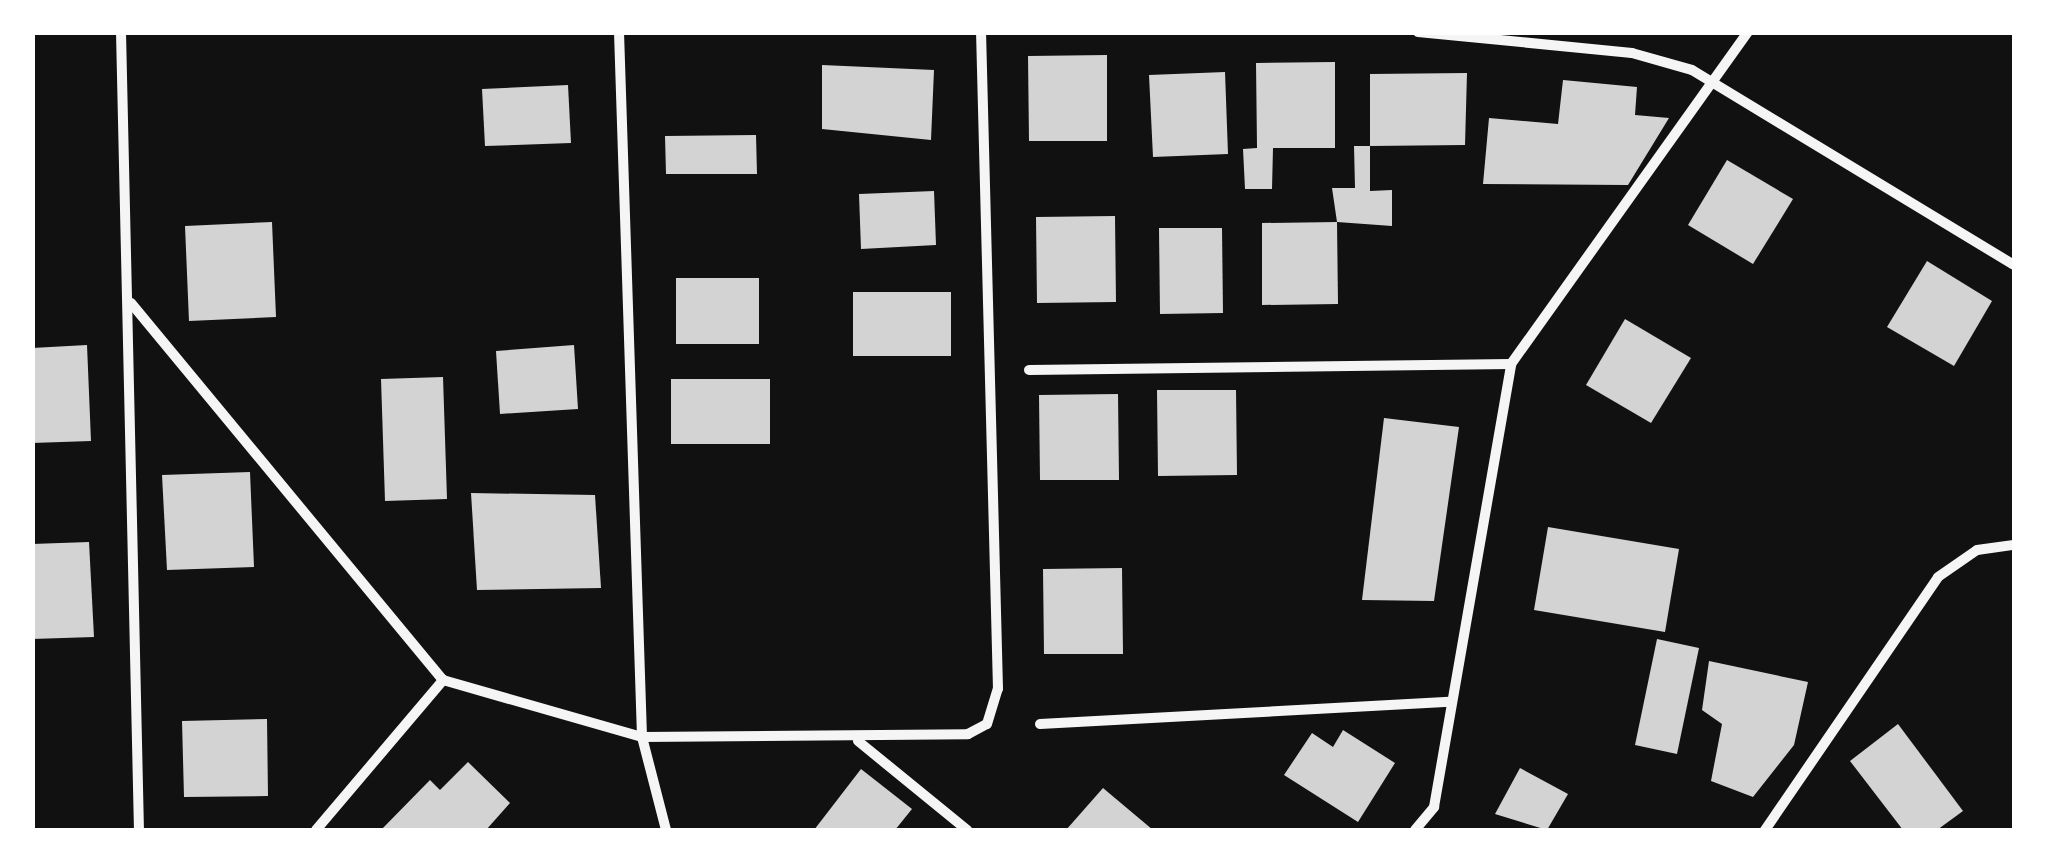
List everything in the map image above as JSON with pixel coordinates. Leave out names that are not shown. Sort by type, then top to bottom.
[{"type":"street","points":[[120,32],[131,303],[140,830]]},
{"type":"street","points":[[619,32],[642,737],[666,830]]},
{"type":"street","points":[[131,303],[443,680],[642,737],[858,741],[968,734],[997,710],[981,32]]},
{"type":"street","points":[[1418,32],[1632,54],[1714,83],[2014,265]]},
{"type":"street","points":[[1415,830],[1434,807],[1511,364],[1748,32]]},
{"type":"street","points":[[1029,370],[1511,364]]},
{"type":"street","points":[[1765,830],[1938,577],[1977,550],[2014,545]]},
{"type":"street","points":[[316,830],[443,680]]},
{"type":"street","points":[[1040,724],[1450,702]]},
{"type":"street","points":[[858,741],[968,830]]},
{"type":"building","points":[[1107,55],[1107,141],[1029,141],[1028,56]]},
{"type":"building","points":[[1335,62],[1335,148],[1273,148],[1272,189],[1245,189],[1243,149],[1257,148],[1256,63]]},
{"type":"building","points":[[822,65],[934,70],[931,140],[822,129]]},
{"type":"building","points":[[1225,72],[1228,154],[1153,157],[1149,75]]},
{"type":"building","points":[[1467,73],[1465,145],[1370,146],[1370,74]]},
{"type":"building","points":[[1563,80],[1637,87],[1635,115],[1669,118],[1628,185],[1483,184],[1489,118],[1558,124]]},
{"type":"building","points":[[568,85],[571,143],[485,146],[482,89]]},
{"type":"building","points":[[756,135],[757,174],[666,174],[665,136]]},
{"type":"building","points":[[1354,146],[1370,146],[1370,191],[1392,190],[1392,226],[1337,222],[1332,188],[1355,188]]},
{"type":"building","points":[[1727,160],[1793,199],[1753,264],[1688,225]]},
{"type":"building","points":[[934,191],[936,245],[861,249],[859,194]]},
{"type":"building","points":[[1115,216],[1116,302],[1037,303],[1036,217]]},
{"type":"building","points":[[272,222],[276,317],[189,321],[185,226]]},
{"type":"building","points":[[1337,222],[1338,304],[1262,305],[1262,223]]},
{"type":"building","points":[[1159,228],[1222,228],[1223,313],[1160,314]]},
{"type":"building","points":[[1927,261],[1992,301],[1954,366],[1887,327]]},
{"type":"building","points":[[676,278],[759,278],[759,344],[676,344]]},
{"type":"building","points":[[853,292],[951,292],[951,356],[853,356]]},
{"type":"building","points":[[1625,319],[1691,358],[1651,423],[1586,385]]},
{"type":"building","points":[[87,345],[91,441],[32,443],[32,348]]},
{"type":"building","points":[[574,345],[578,409],[500,414],[496,351]]},
{"type":"building","points":[[443,377],[447,499],[385,501],[381,379]]},
{"type":"building","points":[[671,379],[770,379],[770,444],[671,444]]},
{"type":"building","points":[[1157,390],[1236,390],[1237,475],[1158,476]]},
{"type":"building","points":[[1118,394],[1119,480],[1040,480],[1039,395]]},
{"type":"building","points":[[1384,418],[1459,427],[1434,601],[1362,600]]},
{"type":"building","points":[[250,472],[254,567],[167,570],[162,475]]},
{"type":"building","points":[[471,493],[595,495],[601,588],[477,590]]},
{"type":"building","points":[[1548,527],[1679,549],[1665,632],[1534,610]]},
{"type":"building","points":[[89,542],[94,637],[32,639],[32,544]]},
{"type":"building","points":[[1122,568],[1123,654],[1044,654],[1043,569]]},
{"type":"building","points":[[1657,639],[1699,648],[1677,754],[1635,745]]},
{"type":"building","points":[[1709,661],[1808,682],[1794,745],[1753,797],[1711,781],[1722,724],[1702,710]]},
{"type":"building","points":[[267,719],[268,796],[184,797],[182,721]]},
{"type":"building","points":[[1898,724],[1963,811],[1937,830],[1903,830],[1850,761]]},
{"type":"building","points":[[1343,730],[1395,763],[1358,822],[1284,775],[1312,733],[1333,747]]},
{"type":"building","points":[[468,762],[510,803],[486,830],[381,830],[430,780],[440,790]]},
{"type":"building","points":[[1520,768],[1568,794],[1547,830],[1495,814]]},
{"type":"building","points":[[861,769],[912,809],[895,830],[814,830]]},
{"type":"building","points":[[1103,788],[1153,830],[1066,830]]}]
